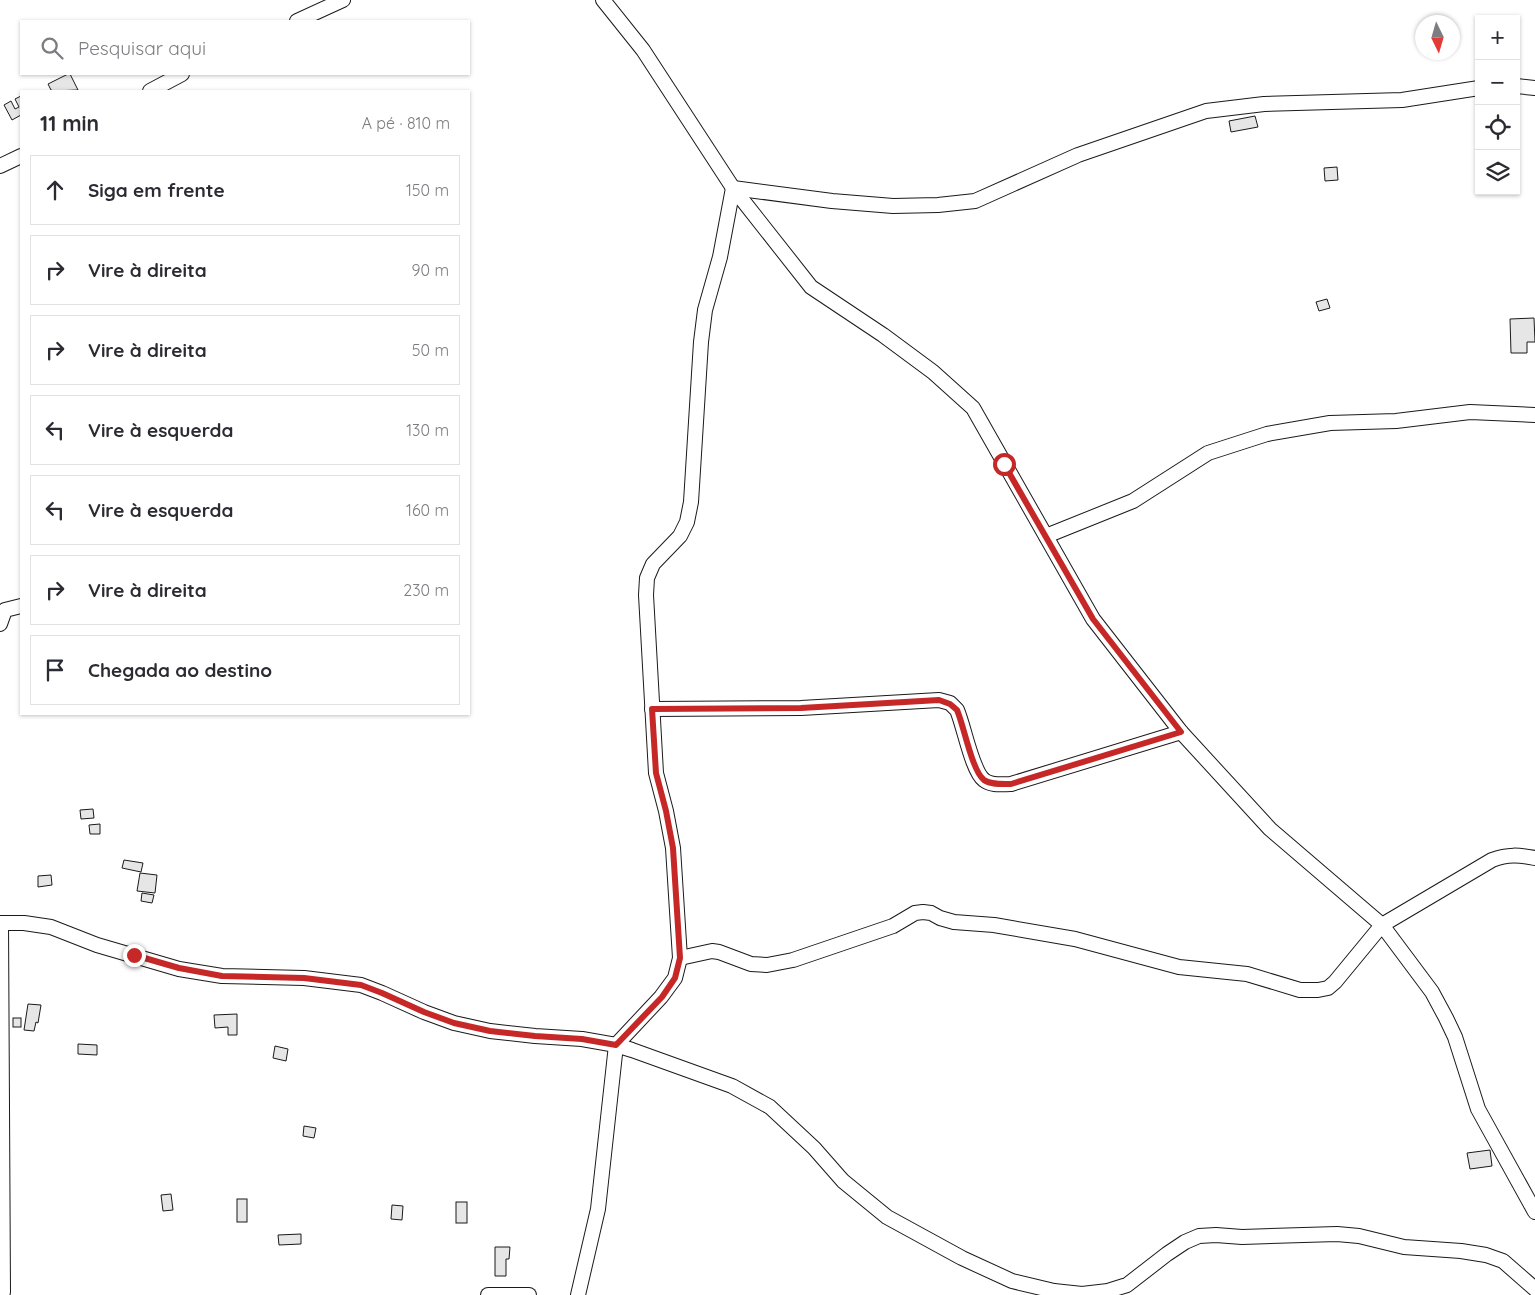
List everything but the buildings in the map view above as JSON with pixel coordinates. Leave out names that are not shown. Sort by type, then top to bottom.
[{"type":"street","points":[[299,20],[343,0]]},
{"type":"street","points":[[603,0],[643,50],[733,188],[811,287],[883,335],[933,372],[973,408],[1093,619],[1181,732],[1270,829],[1382,925],[1432,992],[1446,1018],[1455,1037],[1478,1109],[1535,1212]]},
{"type":"street","points":[[164,88],[181,75]]},
{"type":"street","points":[[1520,86],[1535,88]]},
{"type":"street","points":[[733,188],[832,202],[893,206],[974,201],[1078,155],[1206,111],[1264,104],[1402,100],[1475,89]]},
{"type":"street","points":[[0,166],[20,156]]},
{"type":"street","points":[[578,1295],[598,1209],[616,1045],[662,997],[675,978],[680,958],[673,848],[656,773],[646,595],[647,578],[653,564],[680,536],[687,522],[691,502],[701,342],[705,310],[720,256],[733,188]]},
{"type":"street","points":[[1046,536],[1133,501],[1208,453],[1266,434],[1330,423],[1396,421],[1470,412],[1535,415]]},
{"type":"street","points":[[0,624],[6,610],[20,606]]},
{"type":"street","points":[[652,709],[801,708],[939,700],[950,704],[957,710],[976,769],[984,780],[996,784],[1011,784],[1181,732]]},
{"type":"street","points":[[680,958],[712,951],[751,964],[767,965],[793,960],[893,926],[915,913],[923,912],[931,913],[954,922],[994,925],[1075,939],[1179,967],[1247,974],[1300,990],[1318,990],[1328,988],[1335,982],[1382,925],[1492,860],[1504,855],[1518,854],[1535,858]]},
{"type":"street","points":[[3,1292],[0,923],[24,923],[51,927],[97,945],[188,970],[222,976],[304,978],[361,985],[454,1023],[490,1031],[582,1039],[616,1045],[732,1086],[770,1107],[814,1148],[843,1181],[887,1217],[962,1258],[1012,1281],[1054,1291],[1082,1294],[1126,1290],[1167,1254],[1198,1236],[1242,1237],[1337,1234],[1360,1236],[1404,1247],[1462,1251],[1486,1255],[1503,1261],[1535,1289]]},
{"type":"street","points":[[488,1295],[529,1295]]},
{"type":"route","points":[[134,955],[179,968],[222,976],[304,978],[361,985],[454,1023],[490,1031],[582,1039],[616,1045],[662,997],[675,978],[680,958],[673,848],[656,773],[652,709],[801,708],[939,700],[950,704],[957,710],[976,769],[984,780],[996,784],[1011,784],[1181,732],[1093,619],[1004,464]]}]
